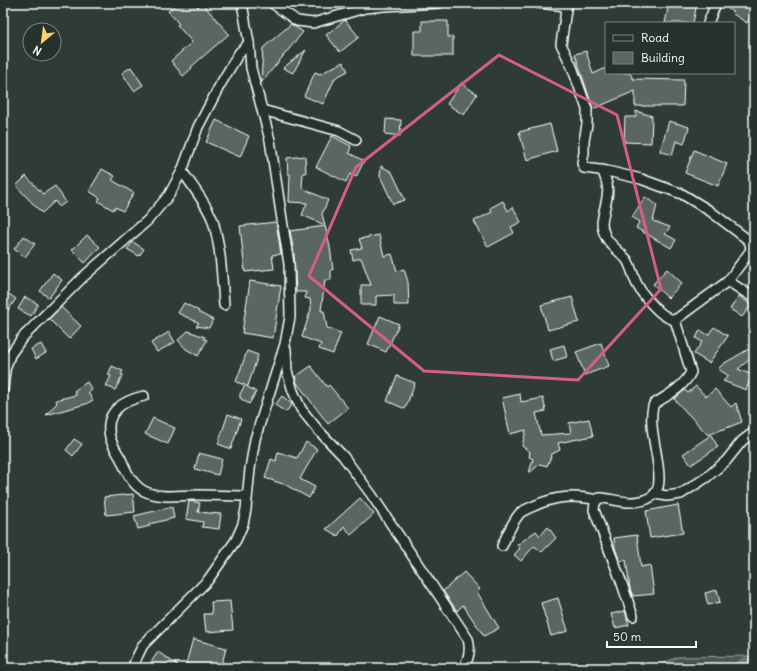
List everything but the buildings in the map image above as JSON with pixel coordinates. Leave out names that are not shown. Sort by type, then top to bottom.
[{"type":"street","points":[[133,668],[142,646],[208,580],[236,540],[243,524],[246,509],[255,439],[286,344],[290,317],[288,264],[270,140],[251,68],[249,42],[242,3]]},
{"type":"street","points":[[272,3],[297,21],[313,22],[365,8],[439,3]]},
{"type":"street","points":[[538,3],[567,5],[561,44],[572,67],[587,109],[583,166],[586,169],[602,170],[641,179],[682,194],[710,211],[747,239],[750,243],[752,251],[728,281],[676,320]]},
{"type":"street","points":[[708,22],[715,6],[712,3]]},
{"type":"street","points":[[3,389],[5,370],[10,355],[22,338],[82,278],[148,220],[169,195],[182,171],[198,127],[239,53],[249,42]]},
{"type":"street","points":[[262,110],[339,131],[356,140]]},
{"type":"street","points":[[602,170],[608,188],[602,223],[602,228],[606,238],[612,247],[628,261],[637,285],[644,297],[666,317],[676,320]]},
{"type":"street","points":[[182,171],[198,194],[212,220],[221,255],[224,305]]},
{"type":"street","points":[[728,281],[754,298]]},
{"type":"street","points":[[502,546],[514,522],[521,513],[526,509],[546,500],[560,497],[582,497],[597,500],[602,498],[629,502],[642,501],[655,494],[658,487],[659,473],[653,431],[653,406],[686,381],[691,372],[676,320]]},
{"type":"street","points":[[286,344],[287,371],[293,391],[301,408],[318,430],[343,456],[371,494],[468,639],[470,654],[463,668]]},
{"type":"street","points":[[144,396],[133,399],[116,408],[109,421],[110,439],[136,486],[154,495],[247,496]]},
{"type":"street","points":[[655,494],[667,496],[681,494],[707,477],[726,461],[742,441],[754,432]]},
{"type":"street","points":[[597,500],[594,510],[621,581],[632,616]]},
{"type":"highlighted area","points":[[499,55],[617,115],[661,289],[578,380],[424,371],[309,276],[356,167]]},
{"type":"shaded area","points":[[678,657],[754,657],[754,668],[652,668]]},
{"type":"waterway","points":[[746,668],[754,668]]}]
